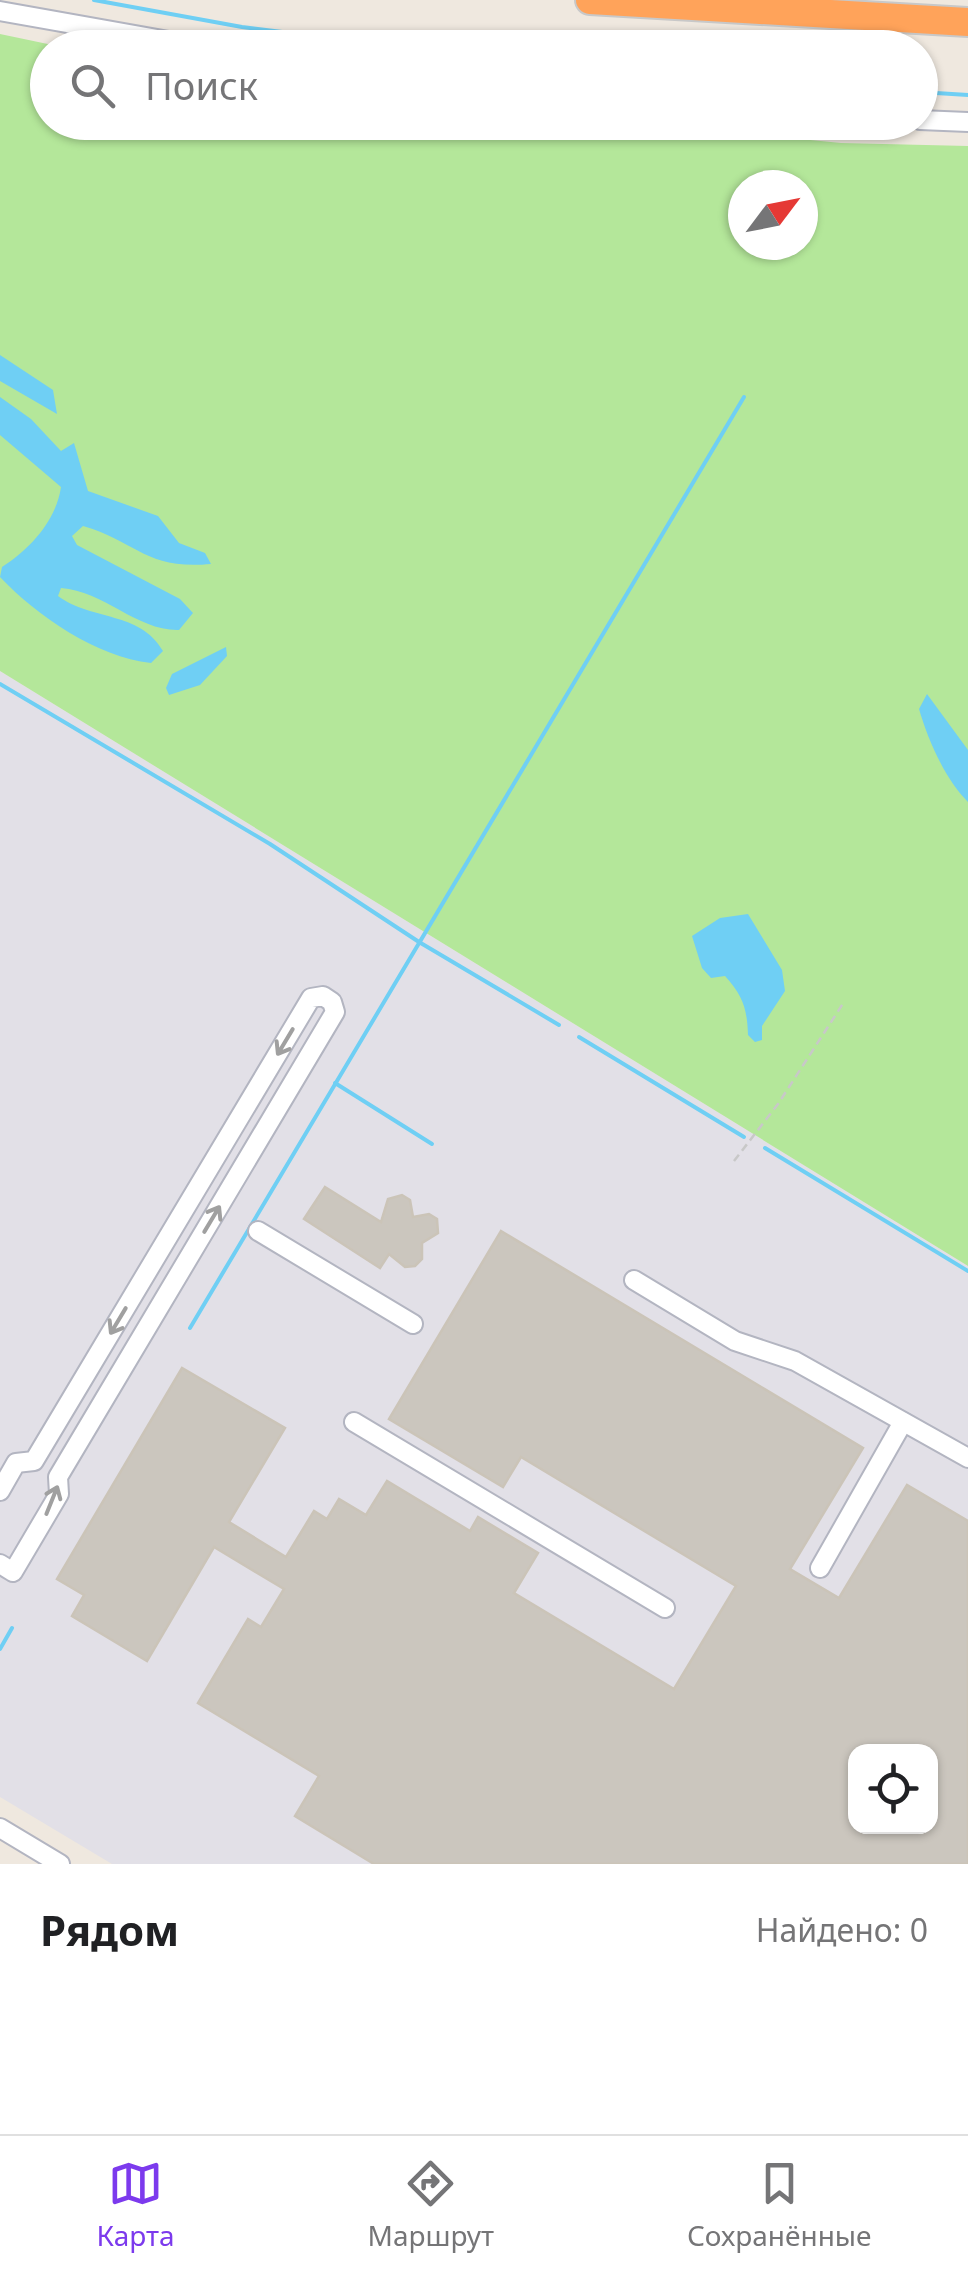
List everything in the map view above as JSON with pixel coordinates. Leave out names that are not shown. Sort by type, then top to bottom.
[{"type":"highway","points":[[590,0],[968,24]]},
{"type":"street","points":[[0,11],[107,30]]},
{"type":"street","points":[[938,121],[968,122]]},
{"type":"street","points":[[0,1490],[16,1463],[34,1461],[312,998],[322,996],[332,1002],[335,1012],[58,1477],[59,1494],[12,1572],[0,1564]]},
{"type":"street","points":[[258,1231],[413,1324]]},
{"type":"street","points":[[634,1280],[736,1340],[795,1361],[968,1458]]},
{"type":"street","points":[[354,1422],[665,1608]]},
{"type":"street","points":[[820,1568],[903,1422]]},
{"type":"street","points":[[0,1828],[60,1864]]},
{"type":"path","points":[[734,1161],[778,1104],[844,1002]]},
{"type":"shaded area","points":[[0,671],[968,1266],[968,1864],[112,1864],[0,1797]]},
{"type":"green space","points":[[0,34],[30,40],[30,140],[810,140],[968,146],[968,1266],[0,671]]},
{"type":"water","points":[[0,355],[53,390],[57,414],[0,381]]},
{"type":"water","points":[[0,397],[31,419],[61,451],[74,443],[88,491],[158,516],[179,543],[205,553],[211,564],[171,563],[83,526],[72,536],[77,545],[180,599],[193,613],[179,630],[164,629],[92,596],[61,588],[58,596],[71,604],[129,623],[153,638],[163,651],[151,663],[110,653],[69,632],[0,577],[2,567],[32,543],[48,523],[61,487],[0,435]]},
{"type":"water","points":[[226,647],[227,656],[200,685],[169,695],[166,688],[172,674]]},
{"type":"water","points":[[927,694],[968,750],[968,802],[945,771],[927,733],[919,709]]},
{"type":"water","points":[[748,914],[782,970],[785,991],[762,1026],[762,1040],[755,1042],[748,1035],[740,996],[725,976],[711,978],[702,968],[692,936],[720,918]]},
{"type":"building","points":[[325,1187],[381,1222],[388,1199],[402,1195],[410,1200],[413,1217],[429,1214],[437,1219],[438,1233],[422,1243],[422,1259],[415,1266],[405,1267],[389,1254],[380,1268],[304,1219]]},
{"type":"building","points":[[501,1231],[863,1448],[790,1569],[839,1598],[907,1485],[968,1521],[968,1864],[374,1864],[295,1816],[319,1776],[198,1703],[248,1619],[261,1627],[284,1589],[214,1547],[147,1661],[72,1616],[84,1595],[57,1579],[182,1368],[285,1428],[229,1522],[286,1557],[314,1511],[327,1519],[339,1499],[366,1515],[387,1481],[470,1531],[478,1517],[538,1553],[514,1593],[674,1689],[736,1586],[521,1457],[503,1487],[389,1419]]},
{"type":"waterway","points":[[94,0],[266,30]]},
{"type":"waterway","points":[[938,93],[968,95]]},
{"type":"waterway","points":[[190,1328],[744,397]]},
{"type":"waterway","points":[[0,684],[270,844],[419,942],[559,1025]]},
{"type":"waterway","points":[[579,1037],[744,1137]]},
{"type":"waterway","points":[[335,1083],[432,1144]]},
{"type":"waterway","points":[[765,1148],[968,1271]]},
{"type":"waterway","points":[[0,1649],[12,1628]]}]
